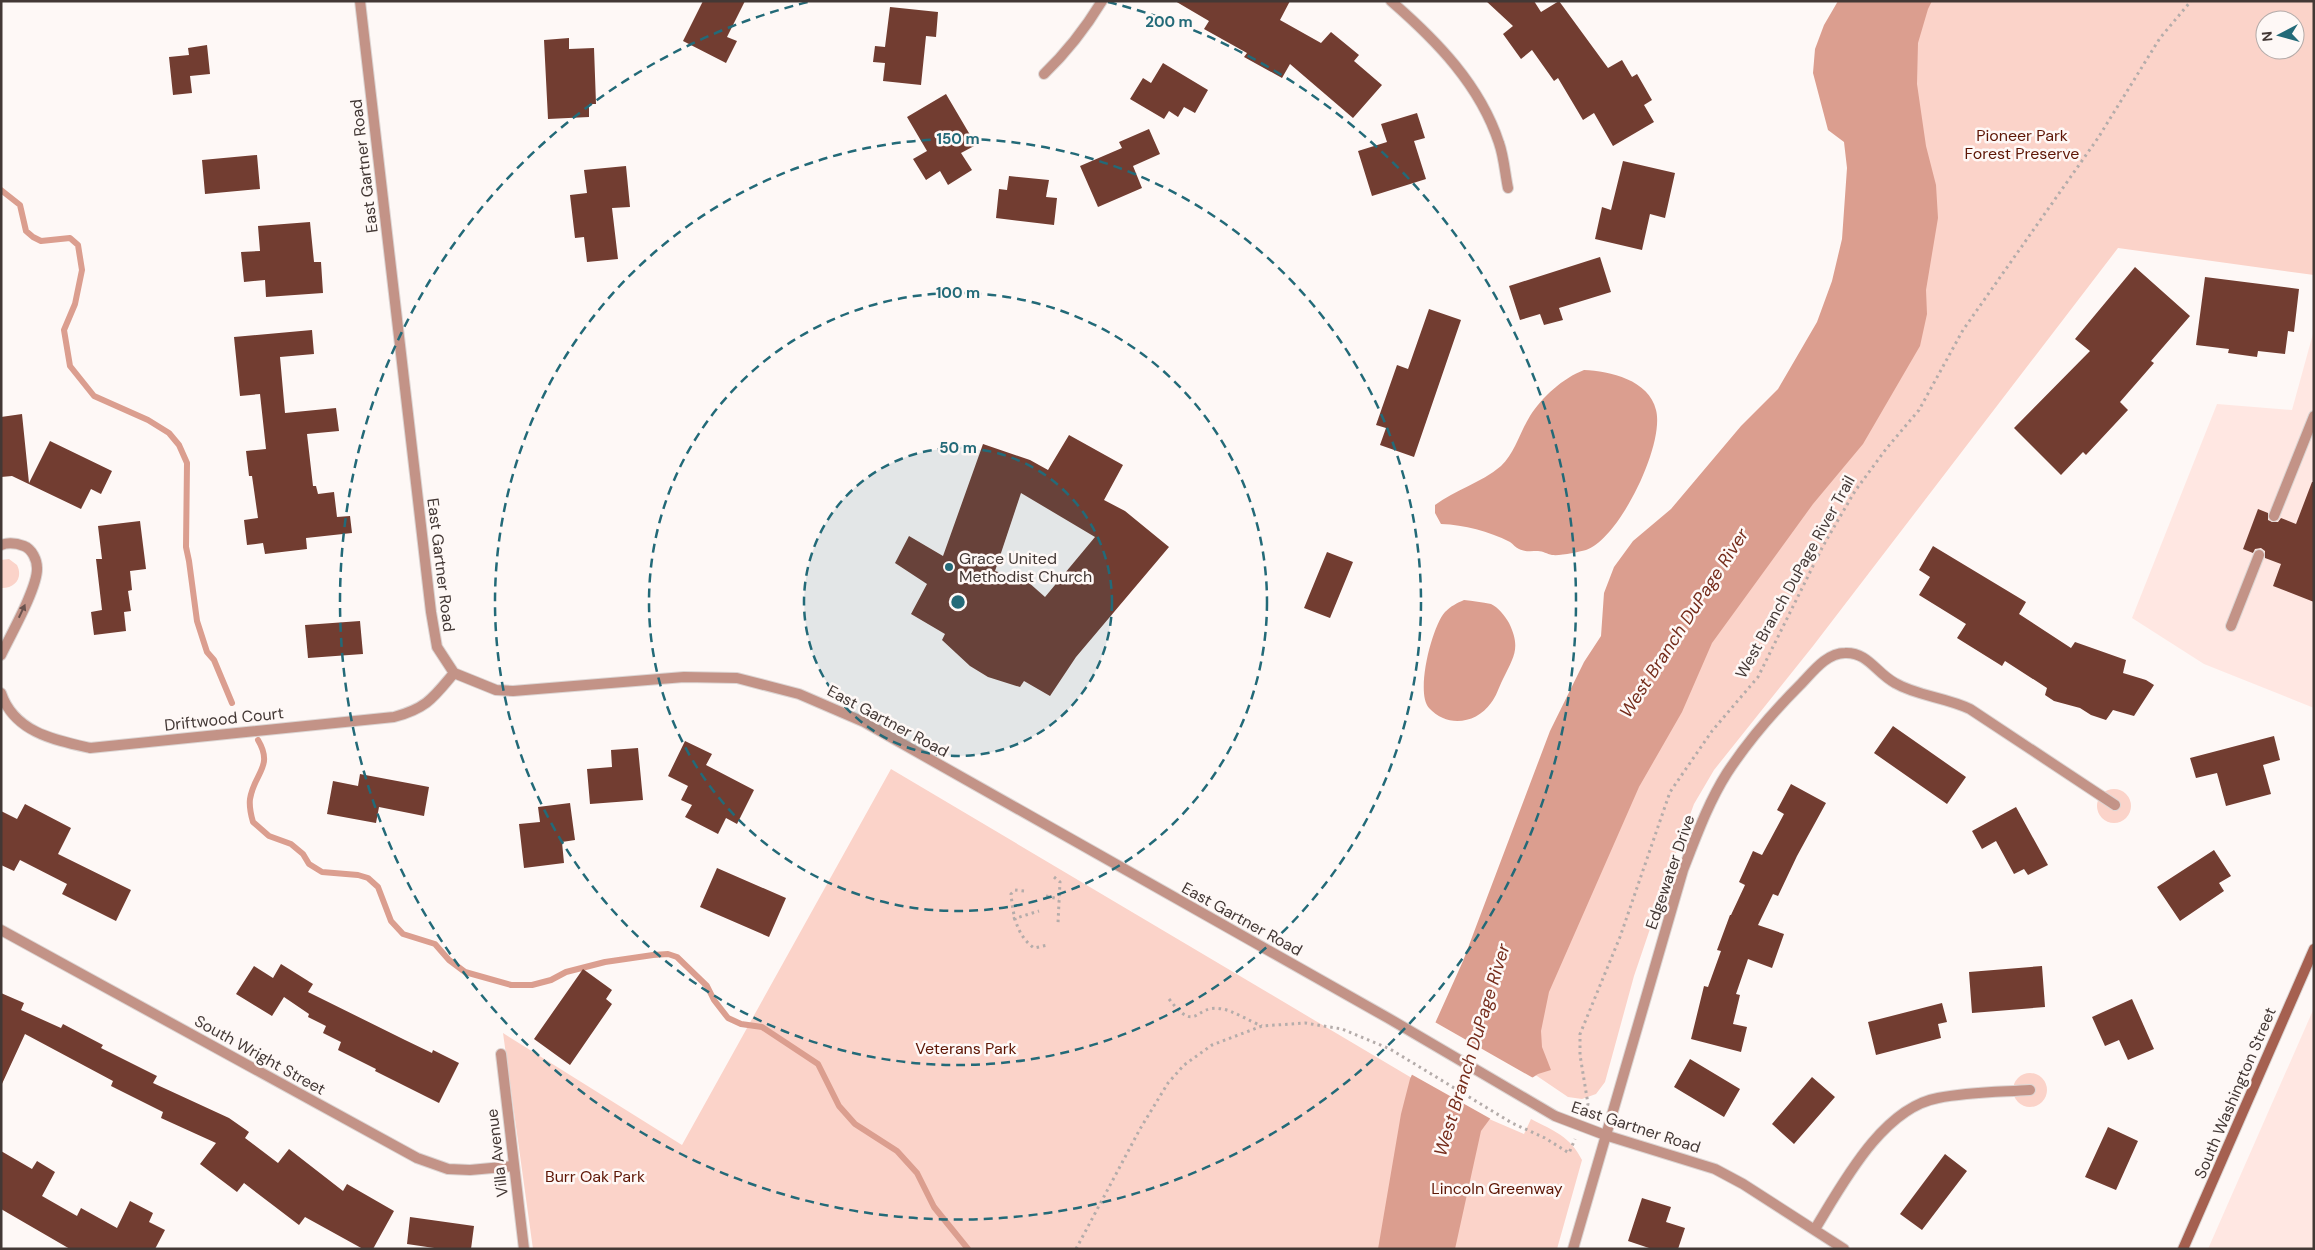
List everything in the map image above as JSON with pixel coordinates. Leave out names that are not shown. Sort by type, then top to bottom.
[{"type":"main road","name":"South Washington Street","points":[[2183,1249],[2314,949]]},
{"type":"street","name":"East Gartner Road","points":[[360,1],[431,612],[437,646],[454,673],[496,690],[513,691],[684,677],[718,677],[737,678],[799,694],[864,722],[1388,1018],[1555,1116],[1605,1135],[1715,1170],[1743,1184],[1844,1249]]},
{"type":"street","points":[[1044,74],[1066,53],[1085,30],[1102,1]]},
{"type":"street","points":[[1391,1],[1447,54],[1474,90],[1500,144],[1508,188]]},
{"type":"street","points":[[2274,516],[2314,416]]},
{"type":"street","points":[[1,545],[16,543],[28,548],[35,558],[37,569],[34,584],[1,655]]},
{"type":"street","points":[[2231,626],[2259,555]]},
{"type":"street","name":"Edgewater Drive","points":[[1573,1249],[1683,870],[1701,826],[1727,774],[1751,740],[1774,711],[1824,660],[1843,652],[1859,653],[1895,684],[1913,691],[1952,700],[1970,709],[2115,805]]},
{"type":"street","name":"Driftwood Court","points":[[1,693],[5,704],[15,718],[34,730],[48,738],[90,748],[394,717],[414,711],[429,702],[454,673]]},
{"type":"street","name":"South Wright Street","points":[[1,930],[417,1158],[448,1169],[470,1170],[514,1166]]},
{"type":"street","name":"Villa Avenue","points":[[501,1054],[524,1249]]},
{"type":"street","points":[[1815,1229],[1858,1160],[1899,1116],[1916,1106],[1936,1098],[2030,1090]]},
{"type":"path","name":"West Branch DuPage River Trail","points":[[1588,1104],[1580,1055],[1580,1034],[1620,937],[1670,792],[1712,731],[1758,677],[1823,546],[1856,491],[1886,449],[1919,410],[1963,330],[2098,138],[2160,38],[2191,1]]},
{"type":"path","points":[[1054,877],[1060,882],[1058,924]]},
{"type":"path","points":[[1024,891],[1015,890],[1011,894],[1013,919],[1026,942],[1034,948],[1048,945]]},
{"type":"path","points":[[1046,896],[1059,899]]},
{"type":"path","points":[[1013,919],[1039,911]]},
{"type":"path","points":[[1169,999],[1180,1013],[1188,1017],[1194,1017],[1212,1009],[1223,1009],[1262,1026]]},
{"type":"path","points":[[1076,1249],[1140,1130],[1168,1083],[1184,1065],[1212,1046],[1262,1026],[1305,1023],[1342,1029],[1390,1049],[1512,1123],[1545,1138],[1570,1154],[1572,1147]]},
{"type":"shaded area","points":[[2314,330],[2314,708],[2204,664],[2132,618],[2217,404],[2292,410]]},
{"type":"shaded area","points":[[2314,1008],[2314,1249],[2208,1249]]},
{"type":"green space","name":"Pioneer Park Forest Preserve","points":[[1881,1],[2314,1],[2314,275],[2118,248],[1813,646],[1714,770],[1694,804],[1673,861],[1634,976],[1605,1082],[1596,1094],[1582,1099],[1568,1097],[1537,1076],[1479,1043],[1845,381]]},
{"type":"green space","points":[[9,559],[17,565],[19,578],[11,586],[2,588],[1,560]]},
{"type":"green space","name":"Veterans Park","points":[[891,769],[1459,1106],[1524,1134],[1531,1119],[1561,1135],[1572,1145],[1582,1160],[1557,1249],[533,1249],[503,1033],[682,1145]]},
{"type":"green space","points":[[2114,789],[2121,790],[2126,794],[2130,799],[2130,813],[2126,818],[2121,822],[2114,823],[2107,822],[2102,818],[2098,813],[2097,806],[2098,799],[2102,794],[2107,790]]},
{"type":"green space","points":[[2030,1073],[2042,1078],[2047,1090],[2042,1102],[2030,1107],[2018,1102],[2013,1090],[2018,1078]]},
{"type":"water","name":"West Branch DuPage River","points":[[1838,1],[1932,1],[1918,43],[1917,84],[1926,146],[1936,185],[1938,218],[1926,290],[1927,314],[1920,346],[1863,444],[1813,504],[1712,643],[1682,712],[1639,787],[1549,992],[1541,1031],[1542,1047],[1551,1070],[1538,1074],[1509,1093],[1481,1131],[1455,1249],[1378,1249],[1401,1114],[1410,1079],[1463,961],[1550,731],[1584,662],[1601,636],[1604,593],[1614,567],[1633,541],[1671,509],[1741,426],[1778,389],[1817,322],[1832,281],[1842,239],[1847,168],[1844,142],[1828,130],[1813,73],[1815,49],[1824,25]]},
{"type":"water","points":[[1584,370],[1605,372],[1637,384],[1652,400],[1656,410],[1657,425],[1654,445],[1647,466],[1637,488],[1613,528],[1599,542],[1586,550],[1569,554],[1550,555],[1540,551],[1521,550],[1502,538],[1476,529],[1441,524],[1435,513],[1435,505],[1501,466],[1514,449],[1526,422],[1541,402],[1561,383]]},
{"type":"water","points":[[1464,600],[1491,604],[1499,609],[1513,632],[1515,652],[1496,695],[1485,710],[1470,719],[1453,721],[1444,719],[1429,708],[1425,700],[1424,675],[1435,631],[1440,620],[1445,612]]},
{"type":"pier","points":[[1433,1021],[1535,1079],[1510,1095],[1491,1119],[1409,1073]]},
{"type":"building","points":[[703,1],[745,1],[727,37],[737,41],[726,63],[683,41]]},
{"type":"building","points":[[1175,1],[1290,1],[1280,20],[1321,43],[1331,32],[1359,55],[1354,61],[1382,85],[1353,118],[1290,64],[1282,78],[1244,57],[1247,53],[1204,29],[1209,21]]},
{"type":"building","points":[[1486,1],[1534,1],[1541,12],[1559,1],[1608,68],[1622,60],[1632,77],[1637,74],[1652,100],[1644,105],[1654,122],[1613,146],[1594,113],[1583,120],[1558,78],[1554,81],[1532,50],[1521,59],[1503,34],[1513,26]]},
{"type":"building","points":[[890,7],[938,12],[936,37],[926,36],[921,85],[883,81],[885,63],[873,62],[875,46],[885,47]]},
{"type":"building","points":[[569,38],[569,49],[594,48],[596,104],[589,104],[589,117],[548,119],[544,40]]},
{"type":"building","points":[[207,45],[210,74],[190,76],[192,93],[173,95],[169,57],[189,55],[188,48]]},
{"type":"building","points":[[1163,63],[1208,90],[1195,113],[1184,107],[1178,117],[1169,111],[1164,119],[1130,99],[1143,78],[1151,83]]},
{"type":"building","points":[[946,94],[976,145],[961,153],[972,170],[948,185],[940,171],[926,180],[913,159],[927,151],[907,117]]},
{"type":"building","points":[[1417,113],[1425,138],[1414,141],[1426,179],[1372,196],[1358,151],[1387,142],[1381,124]]},
{"type":"building","points":[[1149,129],[1160,154],[1133,166],[1142,188],[1098,207],[1080,166],[1122,148],[1119,142]]},
{"type":"building","points":[[257,155],[260,189],[205,194],[202,160]]},
{"type":"building","points":[[1623,161],[1675,173],[1665,218],[1650,214],[1642,250],[1595,239],[1602,207],[1611,210]]},
{"type":"building","points":[[626,166],[630,207],[612,208],[618,259],[587,262],[584,237],[575,238],[570,195],[587,193],[584,170]]},
{"type":"building","points":[[1009,176],[1049,180],[1046,197],[1057,198],[1054,225],[996,218],[999,189],[1007,190]]},
{"type":"building","points":[[310,222],[314,262],[321,262],[323,293],[266,297],[265,280],[244,282],[241,252],[260,251],[258,226]]},
{"type":"building","points":[[1600,257],[1611,292],[1559,308],[1563,320],[1544,325],[1540,314],[1520,320],[1509,286]]},
{"type":"building","points":[[2135,267],[2190,316],[2151,361],[2154,363],[2120,402],[2128,410],[2086,455],[2083,452],[2061,475],[2014,428],[2090,351],[2075,339]]},
{"type":"building","points":[[2205,277],[2299,289],[2294,332],[2288,331],[2285,354],[2258,351],[2257,357],[2228,353],[2229,349],[2196,345]]},
{"type":"building","points":[[1429,309],[1461,320],[1414,457],[1380,445],[1386,428],[1376,425],[1397,365],[1408,369]]},
{"type":"building","points":[[312,330],[314,354],[280,357],[285,413],[336,408],[339,431],[307,434],[313,486],[316,486],[318,494],[334,492],[337,517],[350,516],[352,533],[306,538],[307,549],[265,554],[263,543],[247,545],[244,520],[258,518],[246,451],[266,449],[260,394],[240,396],[234,337]]},
{"type":"building","points":[[22,414],[29,483],[50,441],[112,471],[101,494],[91,489],[81,509],[12,476],[1,477],[1,417]]},
{"type":"building","name":"Grace United Methodist Church","points":[[1069,435],[1123,465],[1104,500],[1125,511],[1169,547],[1076,657],[1050,696],[1024,681],[1020,687],[988,677],[970,666],[942,640],[945,634],[911,614],[927,584],[895,563],[909,536],[943,556],[983,444],[1030,460],[1048,470]],"holes":[[[1021,493],[1095,537],[1045,597],[1027,581],[995,571]]]},
{"type":"building","points":[[2312,482],[2314,482],[2314,602],[2273,586],[2281,564],[2265,558],[2265,551],[2261,548],[2255,549],[2253,553],[2243,549],[2258,509],[2268,513],[2268,520],[2272,522],[2278,522],[2281,518],[2296,524]]},
{"type":"building","points":[[140,521],[146,569],[130,571],[132,590],[128,591],[131,611],[124,612],[126,631],[94,635],[91,612],[102,610],[96,559],[102,559],[98,526]]},
{"type":"building","points":[[1933,546],[2026,602],[2019,614],[2071,648],[2075,642],[2126,660],[2123,673],[2146,680],[2154,685],[2134,716],[2113,710],[2106,720],[2091,715],[2080,708],[2054,701],[2045,695],[2047,688],[2005,661],[2002,666],[1957,638],[1966,624],[1919,595],[1930,577],[1919,570]]},
{"type":"building","points":[[1327,552],[1353,562],[1330,618],[1304,608]]},
{"type":"building","points":[[360,621],[363,654],[308,658],[305,625]]},
{"type":"building","points":[[1893,726],[1966,777],[1947,804],[1874,753]]},
{"type":"building","points":[[2274,736],[2280,760],[2263,765],[2271,794],[2226,806],[2217,773],[2196,778],[2190,758]]},
{"type":"building","points":[[685,741],[712,754],[706,765],[754,790],[737,824],[726,818],[718,834],[685,817],[692,805],[681,800],[688,786],[668,776]]},
{"type":"building","points":[[638,748],[643,800],[590,804],[587,769],[612,767],[611,750]]},
{"type":"building","points":[[360,774],[429,787],[424,816],[379,807],[376,823],[327,814],[333,781],[358,786]]},
{"type":"building","points":[[1791,784],[1826,803],[1778,896],[1773,894],[1758,925],[1784,934],[1772,968],[1748,959],[1736,994],[1740,995],[1733,1024],[1747,1027],[1741,1052],[1691,1039],[1704,986],[1708,987],[1721,951],[1717,950],[1730,915],[1745,885],[1739,882],[1753,851],[1762,855],[1784,814],[1777,810]]},
{"type":"building","points":[[570,803],[575,840],[562,842],[564,863],[524,868],[519,824],[540,822],[538,807]]},
{"type":"building","points":[[25,804],[71,828],[58,854],[131,890],[116,921],[62,894],[67,884],[20,860],[14,871],[1,865],[1,811],[17,819]]},
{"type":"building","points":[[2016,807],[2048,865],[2028,875],[2024,869],[2014,874],[1996,841],[1982,849],[1972,831]]},
{"type":"building","points":[[2214,850],[2231,876],[2219,883],[2224,891],[2180,921],[2157,887]]},
{"type":"building","points":[[717,868],[786,898],[769,937],[700,907]]},
{"type":"building","points":[[281,964],[313,984],[308,992],[432,1053],[433,1050],[459,1063],[439,1103],[338,1050],[341,1042],[323,1033],[326,1026],[308,1017],[309,1014],[284,997],[272,1016],[236,994],[254,966],[273,978]]},
{"type":"building","points":[[2042,966],[2045,1007],[1972,1013],[1969,972]]},
{"type":"building","points":[[583,969],[612,990],[606,999],[612,1004],[570,1065],[534,1039]]},
{"type":"building","points":[[1,993],[24,1003],[21,1010],[61,1028],[63,1024],[103,1045],[101,1048],[157,1076],[153,1083],[229,1118],[249,1132],[245,1138],[278,1163],[289,1149],[343,1191],[347,1184],[394,1211],[373,1249],[363,1249],[305,1217],[299,1225],[244,1183],[237,1192],[200,1164],[216,1143],[161,1118],[163,1112],[111,1086],[113,1081],[25,1034],[1,1086]]},
{"type":"building","points":[[2132,999],[2154,1049],[2128,1060],[2119,1040],[2105,1046],[2092,1017]]},
{"type":"building","points":[[1942,1003],[1947,1022],[1938,1024],[1941,1038],[1876,1055],[1868,1022]]},
{"type":"building","points":[[1690,1059],[1740,1089],[1724,1117],[1674,1087]]},
{"type":"building","points":[[1812,1077],[1835,1097],[1794,1144],[1772,1124]]},
{"type":"building","points":[[2108,1127],[2138,1141],[2116,1190],[2085,1177]]},
{"type":"building","points":[[1,1151],[32,1169],[37,1161],[55,1172],[42,1196],[77,1216],[81,1208],[117,1228],[130,1201],[153,1213],[149,1222],[165,1230],[155,1249],[70,1249],[1,1209]]},
{"type":"building","points":[[1945,1154],[1967,1171],[1922,1230],[1900,1214]]},
{"type":"building","points":[[1642,1198],[1671,1207],[1666,1222],[1685,1228],[1678,1249],[1652,1249],[1628,1241]]},
{"type":"building","points":[[410,1217],[474,1226],[471,1249],[441,1249],[407,1244]]},
{"type":"waterway","points":[[1,190],[20,205],[26,231],[33,237],[41,241],[70,238],[78,245],[82,270],[75,304],[64,330],[70,366],[94,396],[148,420],[169,433],[179,445],[187,463],[186,547],[197,621],[207,652],[214,660],[232,703]]},
{"type":"waterway","points":[[258,740],[262,749],[264,764],[250,799],[253,822],[269,836],[291,844],[303,854],[309,864],[322,872],[358,875],[368,878],[378,887],[391,921],[403,934],[435,944],[449,960],[465,972],[511,985],[532,985],[551,980],[566,972],[605,962],[653,955],[668,954],[677,957],[707,986],[714,1000],[728,1018],[741,1024],[762,1027],[818,1064],[839,1106],[855,1124],[897,1151],[917,1173],[934,1207],[968,1249]]},
{"type":"place","name":"Grace United Methodist Church","points":[[949,567]]},
{"type":"park label","name":"Burr Oak Park","points":[[595,1176]]},
{"type":"park label","name":"Lincoln Greenway","points":[[1497,1188]]}]
